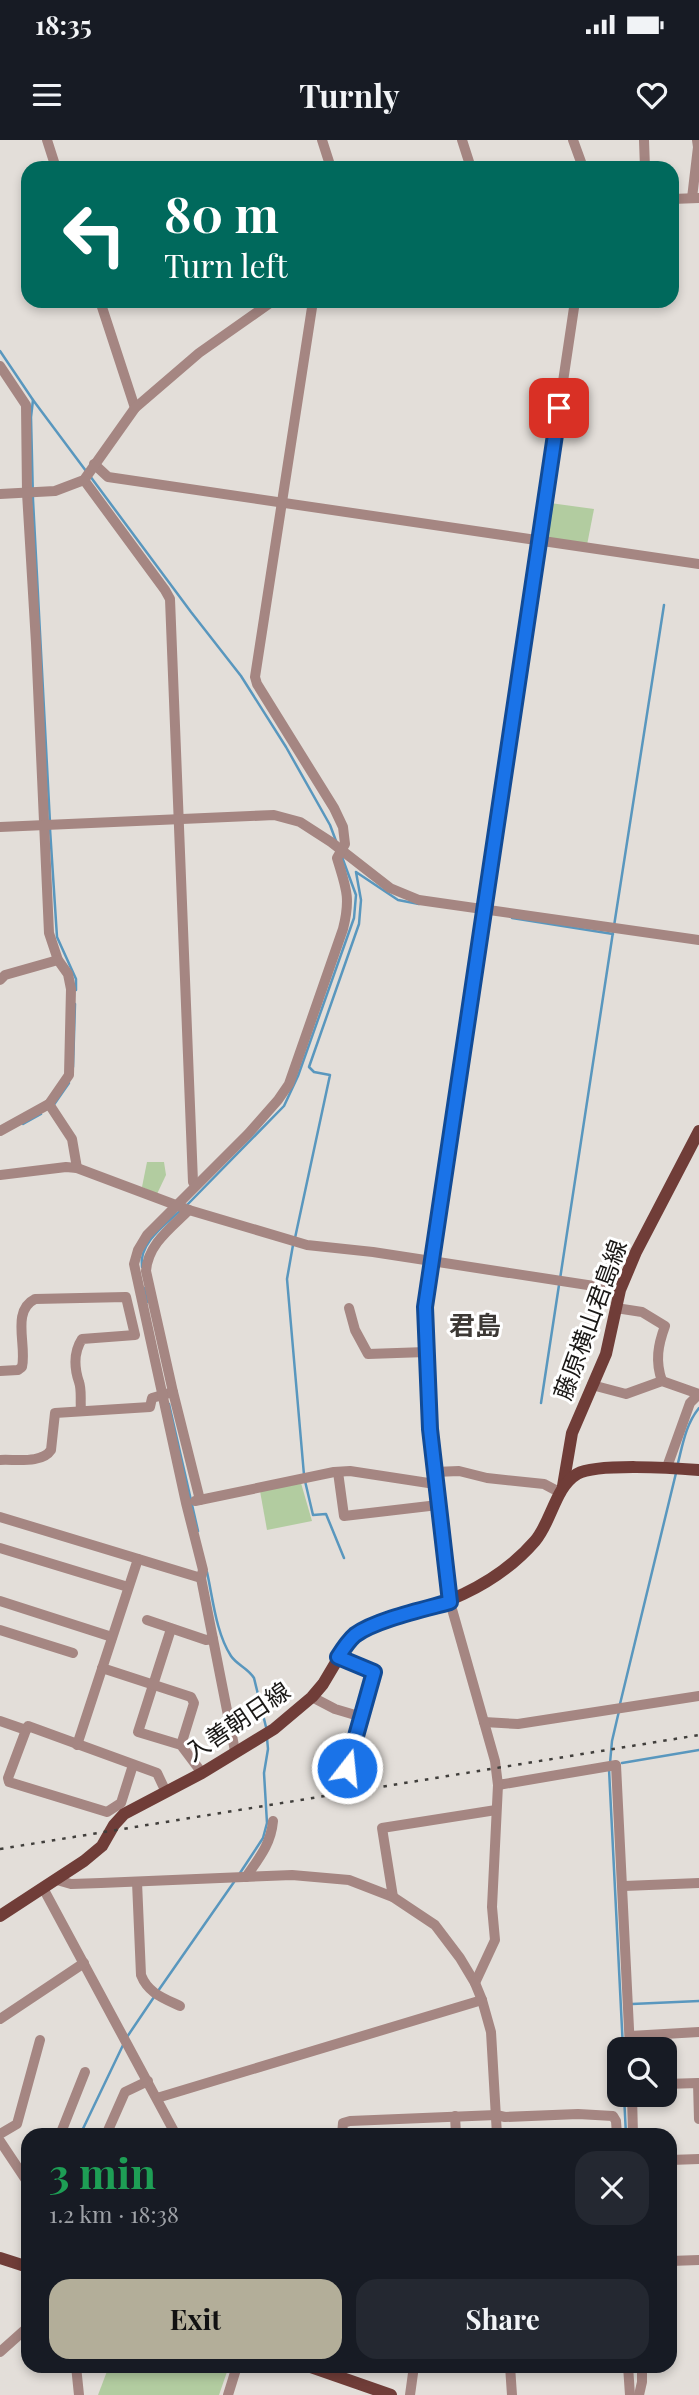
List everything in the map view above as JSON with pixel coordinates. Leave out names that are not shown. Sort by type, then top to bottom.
[{"type":"main road","name":"藤原横山君島線","points":[[561,1493],[572,1433],[606,1354],[620,1290],[636,1252],[699,1131]]},
{"type":"main road","name":"入善朝日線","points":[[0,1916],[57,1880],[102,1846],[124,1814],[202,1773],[274,1729],[312,1697],[348,1642],[368,1627],[450,1602],[513,1564],[542,1532],[566,1483],[583,1471],[667,1467],[692,1469]]},
{"type":"main road","points":[[0,2258],[21,2265]]},
{"type":"main road","points":[[328,2373],[391,2395]]},
{"type":"street","points":[[47,140],[54,161]]},
{"type":"street","points":[[322,140],[329,161]]},
{"type":"street","points":[[462,140],[469,161]]},
{"type":"street","points":[[573,140],[581,161]]},
{"type":"street","points":[[644,140],[645,161]]},
{"type":"street","points":[[695,198],[697,140]]},
{"type":"street","points":[[102,308],[135,408]]},
{"type":"street","points":[[0,494],[55,491],[85,480],[135,408],[199,353],[263,308]]},
{"type":"street","points":[[235,1751],[201,1578],[204,1570],[161,1394],[134,1264],[147,1235],[248,1134],[289,1084],[343,929],[348,906],[347,891],[337,858],[345,844],[343,827],[334,807],[255,677],[312,308]]},
{"type":"street","points":[[475,1983],[495,1940],[492,1908],[498,1785],[495,1761],[450,1602],[430,1429],[425,1307],[574,308]]},
{"type":"street","points":[[0,366],[26,405],[27,493],[49,933],[58,960],[68,974],[71,989],[69,1075],[49,1104],[0,1131]]},
{"type":"street","points":[[94,464],[108,477],[699,564]]},
{"type":"street","points":[[85,480],[170,599],[195,1185]]},
{"type":"street","points":[[0,827],[274,815],[300,822],[390,888],[419,900],[699,940]]},
{"type":"street","points":[[0,979],[5,975],[58,960]]},
{"type":"street","points":[[49,1104],[72,1139],[76,1168]]},
{"type":"street","points":[[0,1175],[76,1168],[189,1210],[307,1245],[373,1252],[620,1290]]},
{"type":"street","points":[[189,1210],[156,1243],[147,1260],[146,1271],[200,1500]]},
{"type":"street","points":[[0,1371],[18,1370],[22,1367],[22,1315],[28,1303],[35,1299],[126,1297],[135,1335],[82,1339],[80,1342],[75,1359],[76,1377],[80,1383],[80,1410]]},
{"type":"street","points":[[349,1308],[355,1330],[368,1354],[426,1352]]},
{"type":"street","points":[[616,1308],[642,1312],[665,1326],[658,1344],[658,1368],[662,1381]]},
{"type":"street","points":[[592,1385],[626,1394],[662,1381],[699,1394],[690,1403],[667,1467]]},
{"type":"street","points":[[0,1460],[45,1457],[51,1450],[55,1413],[150,1407],[152,1398],[173,1392]]},
{"type":"street","points":[[186,1503],[350,1471],[435,1484]]},
{"type":"street","points":[[435,1472],[459,1471],[487,1478],[544,1484],[561,1493]]},
{"type":"street","points":[[338,1472],[344,1516],[438,1506]]},
{"type":"street","points":[[0,1517],[201,1578]]},
{"type":"street","points":[[0,1548],[128,1587]]},
{"type":"street","points":[[77,1745],[138,1559]]},
{"type":"street","points":[[0,1601],[112,1637]]},
{"type":"street","points":[[147,1620],[206,1640],[213,1639]]},
{"type":"street","points":[[171,1629],[138,1732],[181,1745],[202,1773]]},
{"type":"street","points":[[0,1630],[73,1653]]},
{"type":"street","points":[[338,1657],[374,1672],[347,1768]]},
{"type":"street","points":[[102,1668],[191,1697],[194,1703],[181,1745]]},
{"type":"street","points":[[484,1722],[518,1724],[699,1696]]},
{"type":"street","points":[[312,1697],[335,1709],[362,1717]]},
{"type":"street","points":[[0,1721],[26,1730]]},
{"type":"street","points":[[133,1765],[121,1803],[107,1812],[9,1782],[8,1778],[28,1726],[157,1773],[166,1792]]},
{"type":"street","points":[[498,1785],[616,1765],[630,2036],[699,2032]]},
{"type":"street","points":[[393,1897],[382,1828],[496,1810]]},
{"type":"street","points":[[246,1877],[267,1846],[273,1821]]},
{"type":"street","points":[[57,1880],[71,1884],[292,1875],[349,1880],[393,1897],[435,1925],[475,1983],[491,2032],[497,2128]]},
{"type":"street","points":[[137,1882],[141,1975],[145,1986],[152,1993],[180,2006]]},
{"type":"street","points":[[624,1886],[699,1883]]},
{"type":"street","points":[[43,1888],[172,2128]]},
{"type":"street","points":[[0,2019],[84,1964]]},
{"type":"street","points":[[157,2098],[482,2000]]},
{"type":"street","points":[[0,2134],[17,2124],[40,2040]]},
{"type":"street","points":[[63,2128],[85,2072]]},
{"type":"street","points":[[109,2128],[125,2092],[148,2081]]},
{"type":"street","points":[[677,2084],[698,2083],[699,2119]]},
{"type":"street","points":[[633,2107],[634,2128]]},
{"type":"street","points":[[343,2128],[343,2123],[350,2121],[578,2114],[613,2116],[616,2128]]},
{"type":"street","points":[[455,2116],[456,2128]]},
{"type":"street","points":[[0,2141],[21,2172]]},
{"type":"street","points":[[677,2160],[699,2159]]},
{"type":"street","points":[[677,2261],[699,2260]]},
{"type":"street","points":[[0,2352],[21,2333]]},
{"type":"street","points":[[77,2373],[79,2395]]},
{"type":"street","points":[[228,2395],[235,2373]]},
{"type":"street","points":[[410,2395],[413,2373]]},
{"type":"street","points":[[510,2373],[512,2395]]},
{"type":"street","points":[[628,2373],[630,2395]]},
{"type":"street","points":[[639,2395],[642,2373]]},
{"type":"green space","points":[[550,503],[594,509],[587,545],[545,539]]},
{"type":"green space","points":[[147,1162],[164,1162],[166,1175],[157,1194],[142,1187]]},
{"type":"green space","points":[[301,1483],[312,1521],[267,1530],[260,1491]]},
{"type":"green space","points":[[106,2373],[227,2373],[219,2395],[98,2395]]},
{"type":"waterway","points":[[0,351],[86,471]]},
{"type":"waterway","points":[[33,400],[33,500],[50,823]]},
{"type":"waterway","points":[[90,476],[241,676],[286,747],[330,825],[336,841]]},
{"type":"waterway","points":[[614,926],[664,605]]},
{"type":"waterway","points":[[50,829],[57,937],[76,979],[76,990]]},
{"type":"waterway","points":[[187,1205],[284,1106],[298,1076],[354,918],[356,895],[342,857]]},
{"type":"waterway","points":[[295,1238],[330,1075],[314,1072],[309,1067],[359,924],[361,900],[356,872],[398,900],[419,904]]},
{"type":"waterway","points":[[512,918],[613,934]]},
{"type":"waterway","points":[[560,1279],[613,932]]},
{"type":"waterway","points":[[73,1067],[75,1004]]},
{"type":"waterway","points":[[53,1106],[69,1083]]},
{"type":"waterway","points":[[23,1124],[41,1114]]},
{"type":"waterway","points":[[142,1267],[144,1250],[149,1242],[182,1209]]},
{"type":"waterway","points":[[293,1245],[287,1279],[304,1475]]},
{"type":"waterway","points":[[541,1403],[559,1285]]},
{"type":"waterway","points":[[145,1288],[147,1302]]},
{"type":"waterway","points":[[169,1404],[198,1531]]},
{"type":"waterway","points":[[678,1463],[688,1427],[699,1408]]},
{"type":"waterway","points":[[620,1704],[676,1473]]},
{"type":"waterway","points":[[305,1481],[313,1515],[326,1514],[344,1558]]},
{"type":"waterway","points":[[207,1572],[222,1637],[231,1656],[254,1678],[266,1727]]},
{"type":"waterway","points":[[610,1763],[619,1711]]},
{"type":"waterway","points":[[240,1873],[263,1838],[267,1823],[264,1773],[267,1738]]},
{"type":"waterway","points":[[622,1763],[699,1750]]},
{"type":"waterway","points":[[609,1769],[622,2037]]},
{"type":"waterway","points":[[158,1991],[234,1882]]},
{"type":"waterway","points":[[127,2037],[154,1997]]},
{"type":"waterway","points":[[632,2004],[699,2001]]},
{"type":"waterway","points":[[83,2128],[124,2043]]},
{"type":"waterway","points":[[625,2107],[626,2128]]},
{"type":"railway","points":[[0,1849],[699,1735]]},
{"type":"district","name":"君島","points":[[475,1326]]},
{"type":"route","points":[[347,1768],[374,1672],[338,1657],[348,1642],[368,1627],[450,1602],[430,1429],[425,1307],[559,408]]}]
